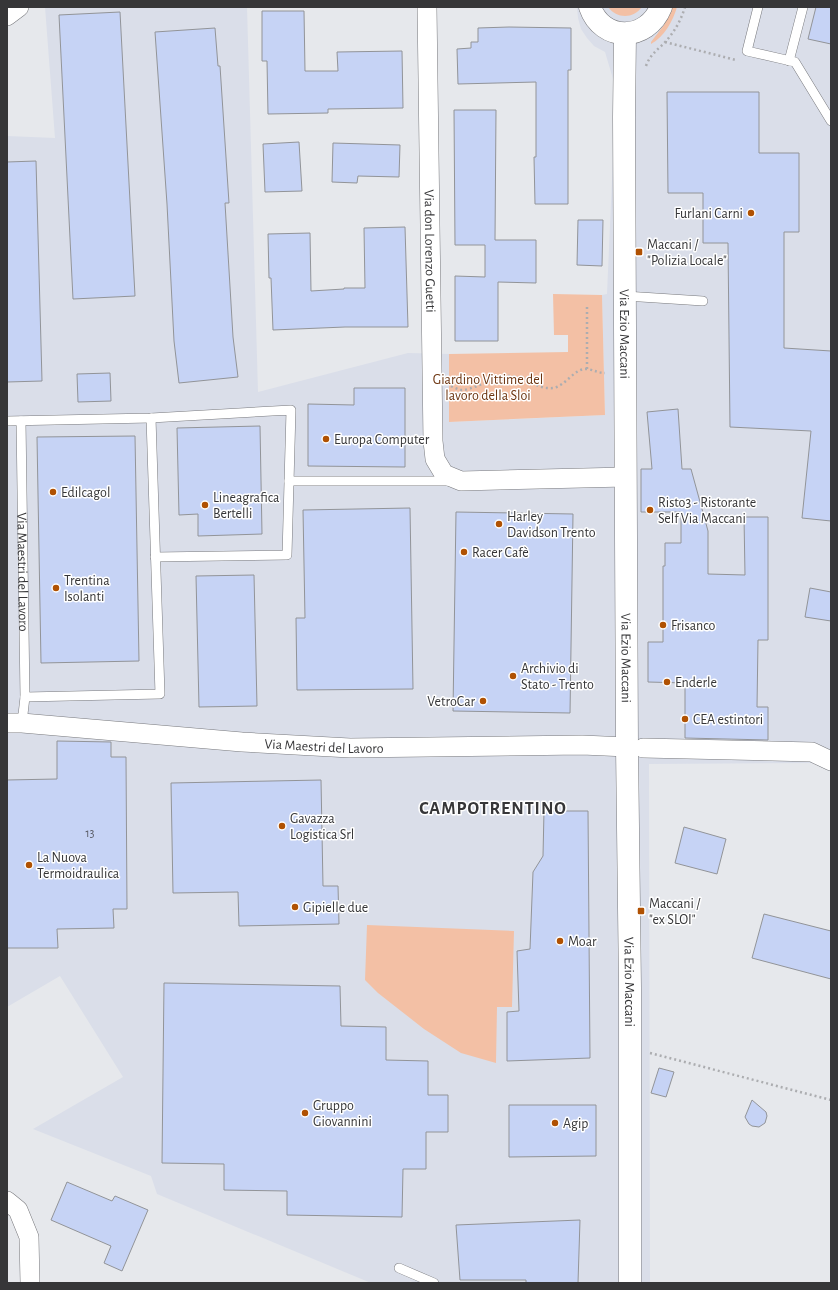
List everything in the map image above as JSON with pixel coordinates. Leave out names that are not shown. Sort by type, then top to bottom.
[{"type":"street","points":[[7,16],[20,7]]},
{"type":"street","name":"Via don Lorenzo Guetti","points":[[427,7],[433,440],[435,458],[444,474],[461,481],[626,477]]},
{"type":"street","points":[[590,7],[594,17],[604,26],[616,32],[625,34],[636,32],[648,25],[654,20],[661,7]]},
{"type":"street","name":"Via Ezio Maccani","points":[[625,34],[626,477],[635,747],[630,1048],[630,1283]]},
{"type":"street","name":"Via Maestri del Lavoro","points":[[15,723],[242,742],[350,748],[575,745],[635,747]]},
{"type":"street","points":[[635,747],[812,752],[831,761]]},
{"type":"street","points":[[7,1200],[18,1210],[29,1237],[30,1283]]},
{"type":"lane","points":[[758,7],[747,51],[795,62],[831,121]]},
{"type":"lane","points":[[789,61],[803,7]]},
{"type":"lane","points":[[625,296],[703,302]]},
{"type":"lane","points":[[7,421],[151,418],[291,410],[287,554],[155,557]]},
{"type":"lane","points":[[25,697],[160,694],[151,418]]},
{"type":"lane","name":"Via Maestri del Lavoro","points":[[15,723],[25,697],[21,421]]},
{"type":"lane","name":"Via don Lorenzo Guetti","points":[[289,481],[461,481]]},
{"type":"lane","points":[[399,1268],[434,1283]]},
{"type":"path","points":[[685,7],[675,30],[665,42],[742,62]]},
{"type":"path","points":[[587,304],[587,369]]},
{"type":"path","points":[[447,384],[456,389],[464,390],[507,376],[544,387],[553,388],[565,383],[577,372],[587,369],[597,373],[608,373]]},
{"type":"path","points":[[630,1048],[831,1100]]},
{"type":"shaded area","points":[[45,7],[247,7],[258,392],[408,353],[449,354],[450,422],[605,415],[602,295],[607,294],[616,89],[605,52],[594,46],[581,29],[577,7],[831,7],[831,772],[812,763],[649,764],[650,1283],[416,1283],[410,1281],[409,1283],[371,1283],[157,1194],[151,1176],[33,1129],[123,1077],[60,976],[7,1007],[7,136],[55,138]]},
{"type":"green space","points":[[608,7],[642,7],[634,14],[625,16],[616,14]]},
{"type":"green space","points":[[671,7],[677,7],[673,18],[664,33],[651,44],[664,25]]},
{"type":"green space","name":"Giardino Vittime del lavoro della Sloi","points":[[553,294],[602,295],[605,415],[449,422],[449,354],[568,352],[568,335],[554,335]]},
{"type":"green space","points":[[367,925],[514,931],[512,1007],[497,1007],[496,1063],[461,1053],[424,1029],[378,993],[365,980]]},
{"type":"building","points":[[816,7],[831,7],[831,44],[808,39]]},
{"type":"building","points":[[262,11],[304,11],[305,71],[338,71],[337,52],[402,51],[403,108],[328,109],[328,113],[268,114],[267,61],[262,61]]},
{"type":"building","points":[[120,12],[135,296],[73,299],[59,15]]},
{"type":"building","points":[[215,28],[218,66],[220,66],[229,203],[225,203],[233,337],[238,377],[179,383],[174,341],[167,204],[155,32]]},
{"type":"building","points":[[478,28],[571,28],[571,70],[568,70],[568,204],[535,204],[534,157],[536,157],[536,82],[458,84],[457,49],[471,48],[471,42],[478,42]]},
{"type":"building","name":"Furlani Carni","points":[[667,92],[759,92],[759,153],[799,153],[799,232],[784,232],[784,348],[831,351],[831,521],[802,518],[811,431],[730,427],[728,243],[703,243],[703,193],[668,193]]},
{"type":"building","points":[[454,110],[496,110],[495,240],[536,240],[536,283],[498,282],[498,341],[455,341],[455,276],[485,277],[485,245],[455,245]]},
{"type":"building","points":[[299,142],[302,191],[265,192],[263,144]]},
{"type":"building","points":[[333,143],[400,145],[399,177],[358,176],[357,183],[332,182]]},
{"type":"building","points":[[36,161],[42,381],[7,382],[7,162]]},
{"type":"building","points":[[578,220],[603,220],[602,266],[577,265]]},
{"type":"building","points":[[405,227],[408,327],[345,327],[273,330],[271,278],[269,278],[268,234],[310,233],[311,291],[365,288],[364,228]]},
{"type":"building","points":[[110,373],[111,401],[78,402],[77,374]]},
{"type":"building","points":[[354,388],[405,388],[405,467],[308,466],[308,404],[354,405]]},
{"type":"building","points":[[678,409],[682,469],[691,469],[708,531],[708,574],[745,575],[744,517],[768,517],[768,640],[758,640],[757,707],[768,707],[768,740],[685,738],[685,683],[648,682],[648,642],[663,642],[663,566],[665,566],[665,543],[681,543],[681,512],[641,512],[641,469],[652,469],[647,412]]},
{"type":"building","points":[[260,426],[262,534],[198,536],[198,514],[179,515],[177,428]]},
{"type":"building","points":[[135,436],[139,661],[41,663],[37,437]]},
{"type":"building","points":[[410,508],[413,689],[297,690],[296,618],[305,618],[303,510]]},
{"type":"building","points":[[456,512],[573,514],[570,713],[453,711]]},
{"type":"building","points":[[254,575],[257,706],[199,707],[196,576]]},
{"type":"building","points":[[810,588],[831,592],[831,621],[805,617]]},
{"type":"building","points":[[57,741],[111,742],[111,757],[126,757],[127,909],[113,909],[114,928],[57,929],[58,948],[7,948],[7,780],[57,779]]},
{"type":"building","points":[[321,780],[323,886],[338,886],[339,924],[239,926],[238,892],[173,893],[171,783]]},
{"type":"building","name":"Moar","points":[[544,811],[588,811],[590,1058],[507,1061],[507,1012],[519,1011],[517,951],[530,949],[533,872],[543,856]]},
{"type":"building","points":[[684,827],[726,839],[717,874],[675,863]]},
{"type":"building","points":[[764,914],[831,931],[831,979],[752,958]]},
{"type":"building","name":"Gruppo Giovannini","points":[[164,983],[340,986],[341,1026],[386,1027],[386,1060],[428,1061],[428,1095],[448,1095],[448,1132],[426,1132],[426,1169],[403,1169],[402,1217],[287,1215],[287,1191],[224,1190],[224,1164],[162,1163]]},
{"type":"building","points":[[659,1068],[674,1072],[666,1097],[651,1093]]},
{"type":"building","points":[[752,1100],[766,1112],[767,1116],[765,1123],[759,1127],[749,1124],[745,1117]]},
{"type":"building","points":[[509,1105],[596,1105],[596,1156],[509,1157]]},
{"type":"building","points":[[67,1182],[112,1201],[115,1196],[148,1210],[122,1271],[104,1263],[111,1246],[51,1220]]},
{"type":"building","points":[[580,1220],[578,1283],[526,1283],[526,1280],[460,1280],[456,1225]]},
{"type":"place","name":"Furlani Carni","points":[[751,213]]},
{"type":"place","name":"Maccani / \"Polizia Locale\"","points":[[639,252]]},
{"type":"place","name":"Europa Computer","points":[[326,439]]},
{"type":"place","name":"Edilcagol","points":[[53,492]]},
{"type":"place","name":"Lineagrafica Bertelli","points":[[205,505]]},
{"type":"place","name":"Risto3 - Ristorante Self Via Maccani","points":[[650,510]]},
{"type":"place","name":"Harley Davidson Trento","points":[[499,524]]},
{"type":"place","name":"Racer Cafè","points":[[464,552]]},
{"type":"place","name":"Trentina Isolanti","points":[[56,588]]},
{"type":"place","name":"Frisanco","points":[[663,625]]},
{"type":"place","name":"Archivio di Stato - Trento","points":[[513,676]]},
{"type":"place","name":"Enderle","points":[[667,682]]},
{"type":"place","name":"VetroCar","points":[[483,701]]},
{"type":"place","name":"CEA estintori","points":[[685,719]]},
{"type":"place","name":"Gavazza Logistica Srl","points":[[282,826]]},
{"type":"place","name":"La Nuova Termoidraulica","points":[[29,865]]},
{"type":"place","name":"Gipielle due","points":[[295,907]]},
{"type":"place","name":"Maccani / \"ex SLOI\"","points":[[641,911]]},
{"type":"place","name":"Moar","points":[[560,941]]},
{"type":"place","name":"Gruppo Giovannini","points":[[305,1113]]},
{"type":"place","name":"Agip","points":[[555,1123]]},
{"type":"district","name":"CAMPOTRENTINO","points":[[493,808]]}]
